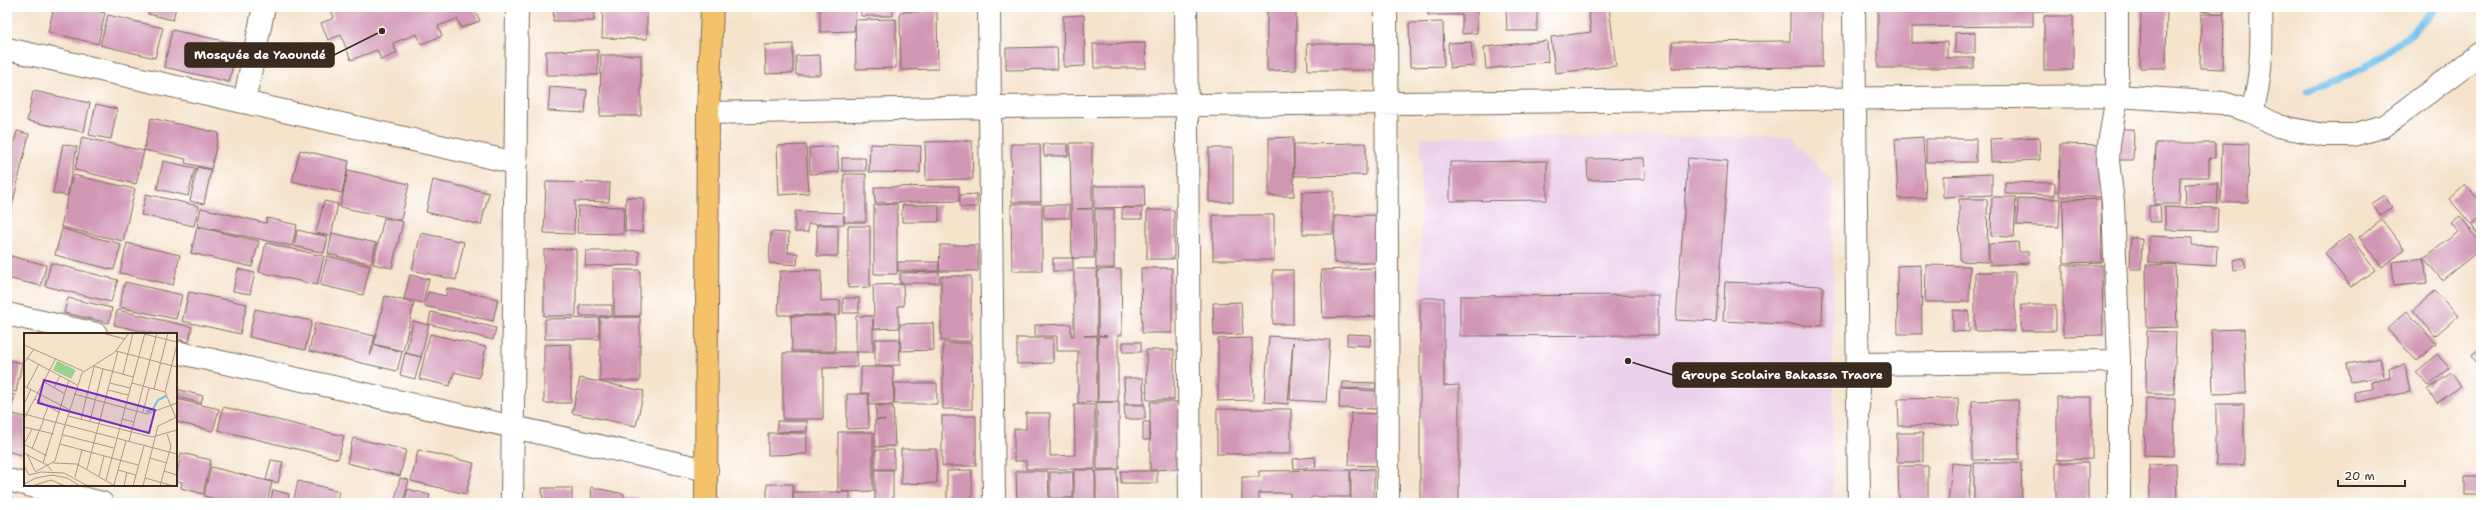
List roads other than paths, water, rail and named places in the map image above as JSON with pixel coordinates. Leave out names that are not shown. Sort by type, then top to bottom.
[{"type":"main road","points":[[706,503],[708,114],[712,7]]},
{"type":"street","points":[[244,102],[264,7]]},
{"type":"street","points":[[512,503],[517,7]]},
{"type":"street","points":[[989,7],[994,503]]},
{"type":"street","points":[[1186,7],[1190,503]]},
{"type":"street","points":[[1386,7],[1385,104],[1388,503]]},
{"type":"street","points":[[1854,7],[1859,503]]},
{"type":"street","points":[[2117,7],[2117,96],[2109,138],[2108,161],[2113,203],[2119,362],[2119,503]]},
{"type":"street","points":[[2252,112],[2258,88],[2262,61],[2261,7]]},
{"type":"street","points":[[7,49],[516,163]]},
{"type":"street","points":[[708,114],[991,107],[2117,96],[2223,103],[2252,112],[2278,126],[2324,135],[2353,135],[2384,126],[2481,53]]},
{"type":"street","points":[[7,314],[92,333]]},
{"type":"street","points":[[177,352],[707,470]]},
{"type":"street","points":[[1858,364],[2119,362]]},
{"type":"street","points":[[7,480],[24,484]]},
{"type":"street","points":[[32,486],[102,503]]},
{"type":"waterway","points":[[2308,91],[2361,70],[2411,34],[2436,7]]},
{"type":"place","name":"Mosquée de Yaoundé","points":[[382,31]]},
{"type":"place","name":"Groupe Scolaire Bakassa Traore","points":[[1628,361]]}]
